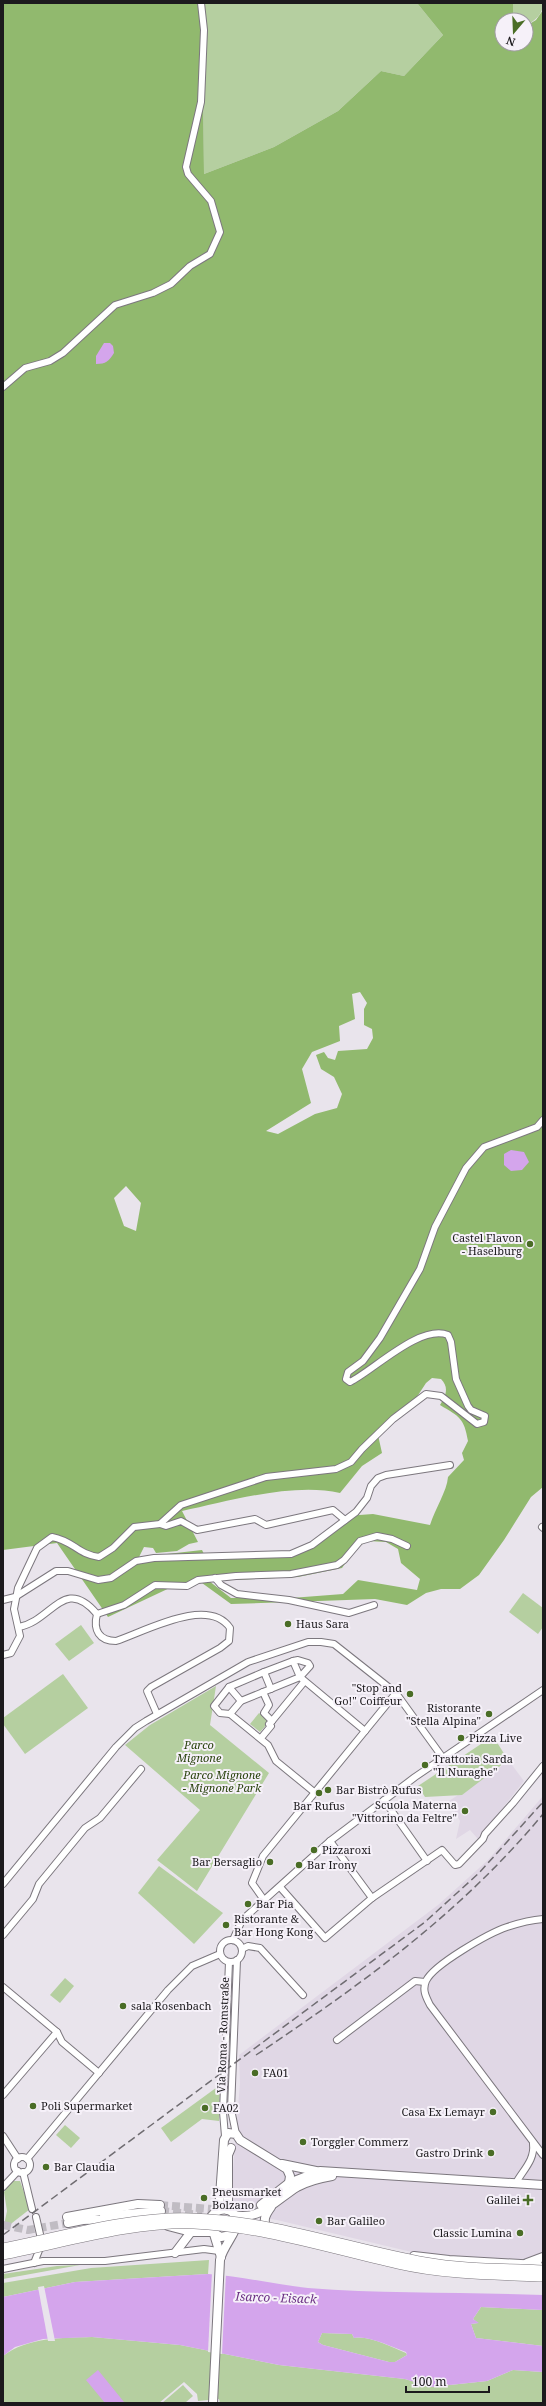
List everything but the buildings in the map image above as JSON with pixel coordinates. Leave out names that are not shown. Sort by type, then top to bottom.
[{"type":"highway","points":[[3,2248],[120,2224],[190,2218],[261,2224],[394,2256],[450,2266],[543,2270]]},
{"type":"highway","points":[[3,2255],[128,2230],[160,2225],[193,2224],[265,2232],[422,2269],[450,2273],[543,2277]]},
{"type":"main road","points":[[225,2136],[230,2132],[287,2169],[290,2176],[288,2183]]},
{"type":"main road","name":"Via Roma - Romstraße","points":[[220,2256],[237,2225],[231,2212],[228,2146],[225,2136]]},
{"type":"main road","points":[[228,2146],[237,2146],[238,2137]]},
{"type":"main road","name":"Via Roma - Romstraße","points":[[213,2403],[220,2256],[209,2225],[210,2218],[219,2210],[228,2146]]},
{"type":"main road","points":[[280,2164],[320,2172],[341,2174],[542,2185]]},
{"type":"main road","points":[[261,2206],[288,2183],[320,2172]]},
{"type":"main road","points":[[219,2210],[253,2216],[298,2186],[316,2179],[341,2174]]},
{"type":"main road","points":[[273,2204],[267,2212],[264,2224],[267,2230],[276,2236]]},
{"type":"main road","points":[[78,2220],[118,2213],[161,2208],[124,2206],[67,2220],[96,2221],[128,2218],[144,2219],[192,2232],[213,2233],[221,2237],[233,2233],[276,2236],[327,2245],[357,2243]]},
{"type":"main road","points":[[280,2226],[417,2256],[543,2266]]},
{"type":"main road","points":[[175,2253],[192,2232]]},
{"type":"main road","points":[[523,2264],[543,2257]]},
{"type":"street","points":[[3,387],[25,368],[50,361],[63,353],[115,305],[153,293],[171,284],[190,266],[210,254],[220,232],[211,201],[188,174],[186,167],[201,102],[204,30],[201,3]]},
{"type":"street","points":[[160,1524],[181,1505],[224,1489],[266,1477],[336,1468],[352,1462],[362,1449],[393,1419],[426,1394],[441,1396],[478,1424],[484,1422],[485,1416],[470,1410],[456,1379],[451,1342],[448,1335],[441,1333],[424,1337],[386,1356],[350,1382],[346,1378],[348,1372],[363,1361],[380,1338],[420,1269],[435,1227],[466,1168],[484,1147],[537,1127],[543,1120]]},
{"type":"street","points":[[3,1600],[15,1597],[56,1572],[68,1571],[98,1580],[111,1578],[136,1561],[154,1558],[291,1554],[312,1545],[356,1512],[367,1498],[371,1486],[378,1478],[386,1475],[450,1465]]},
{"type":"street","points":[[3,1655],[11,1653],[17,1646],[20,1636],[14,1609],[15,1597],[37,1548],[52,1537],[66,1540],[85,1555],[99,1557],[113,1548],[134,1527],[160,1524],[166,1526],[181,1521],[198,1530],[255,1519],[266,1525],[333,1510],[346,1520]]},
{"type":"street","points":[[97,1614],[124,1606],[155,1585],[187,1586],[198,1580],[291,1574],[338,1565],[360,1541],[377,1536],[392,1539],[408,1546]]},
{"type":"street","points":[[215,1578],[221,1585],[237,1594],[290,1600],[349,1613],[374,1605]]},
{"type":"street","points":[[19,1627],[36,1620],[64,1599],[72,1597],[90,1606],[97,1614],[96,1629],[101,1638],[108,1641],[116,1641],[190,1614],[205,1614],[225,1620],[230,1628],[229,1641],[220,1648],[151,1687],[147,1695],[157,1714]]},
{"type":"street","points":[[3,1884],[126,1737],[157,1714],[248,1662],[308,1642],[334,1644],[396,1693],[443,1758]]},
{"type":"street","points":[[293,1661],[302,1680],[365,1731]]},
{"type":"street","points":[[261,1738],[271,1726],[269,1724],[302,1680],[310,1666],[308,1663],[293,1661],[230,1687],[214,1706],[220,1713],[230,1714],[261,1738],[268,1745],[276,1761],[314,1792]]},
{"type":"street","points":[[264,1672],[271,1689]]},
{"type":"street","points":[[230,1714],[241,1701],[271,1689],[302,1680]]},
{"type":"street","points":[[230,1687],[241,1701]]},
{"type":"street","points":[[303,1995],[260,1948],[248,1946],[242,1949],[238,1960],[229,1962],[223,1959],[220,1954],[223,1944],[233,1940],[242,1920],[330,1841],[443,1758],[543,1690]]},
{"type":"street","points":[[263,1692],[269,1704],[264,1714],[272,1720]]},
{"type":"street","points":[[264,1900],[252,1883],[263,1856],[396,1693]]},
{"type":"street","points":[[280,1887],[325,1938],[372,1898],[427,1862],[442,1850],[455,1865],[459,1864],[513,1804],[543,1766]]},
{"type":"street","points":[[3,1935],[33,1899],[39,1884],[85,1828],[100,1818],[141,1769]]},
{"type":"street","points":[[384,1800],[427,1862]]},
{"type":"street","points":[[330,1841],[372,1898]]},
{"type":"street","points":[[543,1919],[505,1927],[464,1949],[436,1969],[425,1982],[424,1993],[430,2005],[533,2144],[543,2155]]},
{"type":"street","points":[[233,1940],[242,1949]]},
{"type":"street","points":[[27,2159],[168,1990],[192,1966],[220,1954]]},
{"type":"street","name":"Via Roma - Romstraße","points":[[238,1960],[231,2109],[238,2137]]},
{"type":"street","name":"Via Roma - Romstraße","points":[[225,2136],[223,2112],[229,1962]]},
{"type":"street","points":[[337,2040],[415,1982],[425,1982]]},
{"type":"street","points":[[3,1987],[57,2032],[62,2042],[99,2072]]},
{"type":"street","points":[[3,2095],[57,2032]]},
{"type":"street","points":[[3,2136],[18,2159]]},
{"type":"street","points":[[516,2183],[530,2161],[534,2151],[533,2144]]},
{"type":"street","points":[[18,2159],[21,2157],[27,2159]]},
{"type":"street","points":[[18,2159],[15,2165],[20,2172],[32,2209]]},
{"type":"street","points":[[3,2187],[20,2172],[29,2168],[27,2159]]},
{"type":"street","points":[[34,2263],[42,2243],[36,2216]]},
{"type":"street","points":[[3,2269],[34,2263],[63,2260],[105,2261],[204,2249],[220,2256]]},
{"type":"shaded area","points":[[509,1761],[524,1781],[478,1839],[470,1830],[456,1839],[460,1821],[449,1801]]},
{"type":"shaded area","points":[[543,1796],[543,2263],[420,2254],[277,2220],[234,2213],[230,2207],[240,2083],[239,2055],[438,1905],[488,1860]]},
{"type":"green space","points":[[3,3],[202,3],[204,174],[274,147],[338,111],[381,71],[404,76],[443,35],[417,3],[513,3],[513,12],[494,12],[494,52],[534,52],[534,21],[543,10],[543,1487],[531,1497],[504,1540],[479,1575],[460,1589],[441,1589],[426,1593],[407,1605],[375,1599],[231,1604],[202,1583],[176,1585],[108,1617],[57,1543],[3,1550]],"holes":[[[360,992],[367,1003],[364,1009],[364,1025],[372,1029],[373,1038],[367,1049],[338,1051],[335,1060],[328,1058],[324,1052],[316,1055],[321,1069],[334,1077],[342,1094],[337,1108],[315,1114],[278,1134],[266,1131],[311,1103],[302,1069],[312,1052],[340,1041],[339,1026],[355,1019],[352,994]],[[126,1186],[141,1203],[136,1231],[124,1226],[114,1198]],[[432,1378],[441,1379],[444,1382],[446,1392],[440,1405],[460,1419],[465,1427],[468,1441],[462,1453],[464,1460],[448,1477],[430,1525],[373,1514],[346,1516],[320,1538],[290,1552],[205,1556],[202,1550],[167,1554],[164,1557],[137,1561],[144,1547],[153,1548],[156,1553],[177,1551],[189,1544],[198,1542],[182,1511],[282,1491],[322,1490],[340,1493],[362,1466],[382,1453],[378,1435],[409,1409],[426,1383]],[[368,1541],[386,1542],[398,1549],[401,1563],[420,1579],[417,1590],[358,1580],[343,1594],[291,1598],[231,1598],[209,1581],[298,1577],[342,1568],[356,1548]]]},
{"type":"green space","points":[[202,3],[417,3],[443,35],[404,76],[381,71],[338,111],[274,147],[204,174]]},
{"type":"green space","points":[[513,3],[543,3],[542,11],[534,20],[534,12],[513,12]]},
{"type":"green space","points":[[523,1593],[543,1608],[543,1627],[538,1634],[509,1612]]},
{"type":"green space","points":[[81,1625],[94,1643],[69,1661],[55,1644]]},
{"type":"green space","points":[[63,1674],[88,1708],[25,1754],[3,1724],[3,1718]]},
{"type":"green space","name":"Parco Mignone - Mignone Park","points":[[216,1686],[210,1725],[269,1773],[197,1891],[157,1860],[200,1810],[125,1745],[150,1725]]},
{"type":"green space","points":[[259,1713],[269,1722],[260,1732],[250,1724]]},
{"type":"green space","points":[[493,1736],[508,1760],[462,1795],[425,1797],[418,1786]]},
{"type":"green space","points":[[159,1866],[223,1913],[194,1944],[138,1893]]},
{"type":"green space","points":[[65,1978],[74,1986],[60,2003],[50,1995]]},
{"type":"green space","points":[[220,2085],[219,2121],[202,2119],[171,2142],[161,2128]]},
{"type":"green space","points":[[65,2125],[80,2138],[71,2148],[56,2135]]},
{"type":"green space","points":[[11,2181],[20,2181],[30,2209],[3,2230],[7,2211],[4,2192]]},
{"type":"green space","points":[[209,2260],[208,2274],[75,2282],[3,2297],[3,2283],[91,2268]]},
{"type":"green space","points":[[80,2265],[3,2279],[3,2274],[57,2266]]},
{"type":"green space","points":[[481,2307],[543,2310],[543,2346],[476,2338],[471,2324],[478,2323],[473,2319]]},
{"type":"green space","points":[[322,2333],[352,2334],[354,2338],[366,2338],[373,2340],[406,2353],[407,2355],[395,2362],[389,2362],[323,2345],[318,2342]]},
{"type":"green space","points":[[92,2337],[180,2345],[279,2365],[405,2379],[431,2387],[487,2381],[513,2370],[543,2372],[543,2403],[220,2403],[219,2399],[198,2401],[197,2394],[184,2382],[159,2403],[3,2403],[3,2356],[23,2345],[34,2342],[57,2338]]},
{"type":"green space","points":[[183,2385],[193,2396],[185,2403],[162,2403]]},
{"type":"water","points":[[104,343],[110,343],[113,346],[114,353],[107,362],[96,364],[96,356]]},
{"type":"water","points":[[511,1150],[524,1152],[529,1162],[522,1170],[511,1171],[504,1165],[504,1154]]},
{"type":"water","name":"Isarco - Eisack","points":[[208,2274],[296,2287],[337,2290],[543,2295],[543,2310],[481,2307],[473,2319],[479,2323],[471,2324],[476,2338],[543,2346],[543,2372],[513,2370],[487,2381],[431,2387],[405,2379],[279,2365],[180,2345],[92,2337],[43,2339],[15,2347],[3,2356],[3,2297],[75,2282]],"holes":[[[322,2333],[352,2334],[354,2338],[366,2338],[380,2342],[406,2352],[407,2355],[395,2362],[389,2362],[323,2345],[318,2342]]]},
{"type":"water","points":[[98,2370],[124,2402],[105,2403],[86,2380]]},
{"type":"pier","points":[[212,2272],[226,2273],[222,2354],[208,2352]]},
{"type":"pier","points":[[44,2286],[55,2341],[48,2341],[38,2287]]},
{"type":"tunnel","points":[[160,2205],[224,2210]]},
{"type":"tunnel","points":[[243,2212],[251,2212],[261,2205]]},
{"type":"tunnel","points":[[161,2211],[202,2215]]},
{"type":"tunnel","points":[[3,2225],[28,2230],[68,2223]]},
{"type":"railway","points":[[3,2235],[425,1922],[479,1873],[543,1802]]},
{"type":"railway","points":[[256,2055],[372,1974],[444,1915],[511,1850],[543,1814]]},
{"type":"place","name":"Castel Flavon - Haselburg","points":[[530,1244]]},
{"type":"place","name":"Haus Sara","points":[[288,1624]]},
{"type":"place","name":"\"Stop and Go!\" Coiffeur","points":[[410,1694]]},
{"type":"place","name":"Ristorante \"Stella Alpina\"","points":[[489,1714]]},
{"type":"place","name":"Pizza Live","points":[[461,1738]]},
{"type":"place","name":"Trattoria Sarda \"Il Nuraghe\"","points":[[425,1765]]},
{"type":"place","name":"Bar Bistrò Rufus","points":[[328,1790]]},
{"type":"place","name":"Bar Rufus","points":[[319,1793]]},
{"type":"place","name":"Scuola Materna \"Vittorino da Feltre\"","points":[[465,1811]]},
{"type":"place","name":"Pizzaroxi","points":[[314,1850]]},
{"type":"place","name":"Bar Bersaglio","points":[[270,1862]]},
{"type":"place","name":"Bar Irony","points":[[299,1865]]},
{"type":"place","name":"Bar Pia","points":[[248,1904]]},
{"type":"place","name":"Ristorante & Bar Hong Kong","points":[[226,1925]]},
{"type":"place","name":"sala Rosenbach","points":[[123,2006]]},
{"type":"place","name":"FA01","points":[[255,2073]]},
{"type":"place","name":"Poli Supermarket","points":[[33,2106]]},
{"type":"place","name":"FA02","points":[[205,2108]]},
{"type":"place","name":"Casa Ex Lemayr","points":[[493,2112]]},
{"type":"place","name":"Torggler Commerz","points":[[303,2142]]},
{"type":"place","name":"Gastro Drink","points":[[491,2153]]},
{"type":"place","name":"Bar Claudia","points":[[46,2167]]},
{"type":"place","name":"Pneusmarket Bolzano","points":[[204,2198]]},
{"type":"place","name":"Galilei","points":[[528,2200]]},
{"type":"place","name":"Bar Galileo","points":[[319,2221]]},
{"type":"place","name":"Classic Lumina","points":[[520,2233]]},
{"type":"park label","name":"Parco Mignone","points":[[199,1751]]}]
